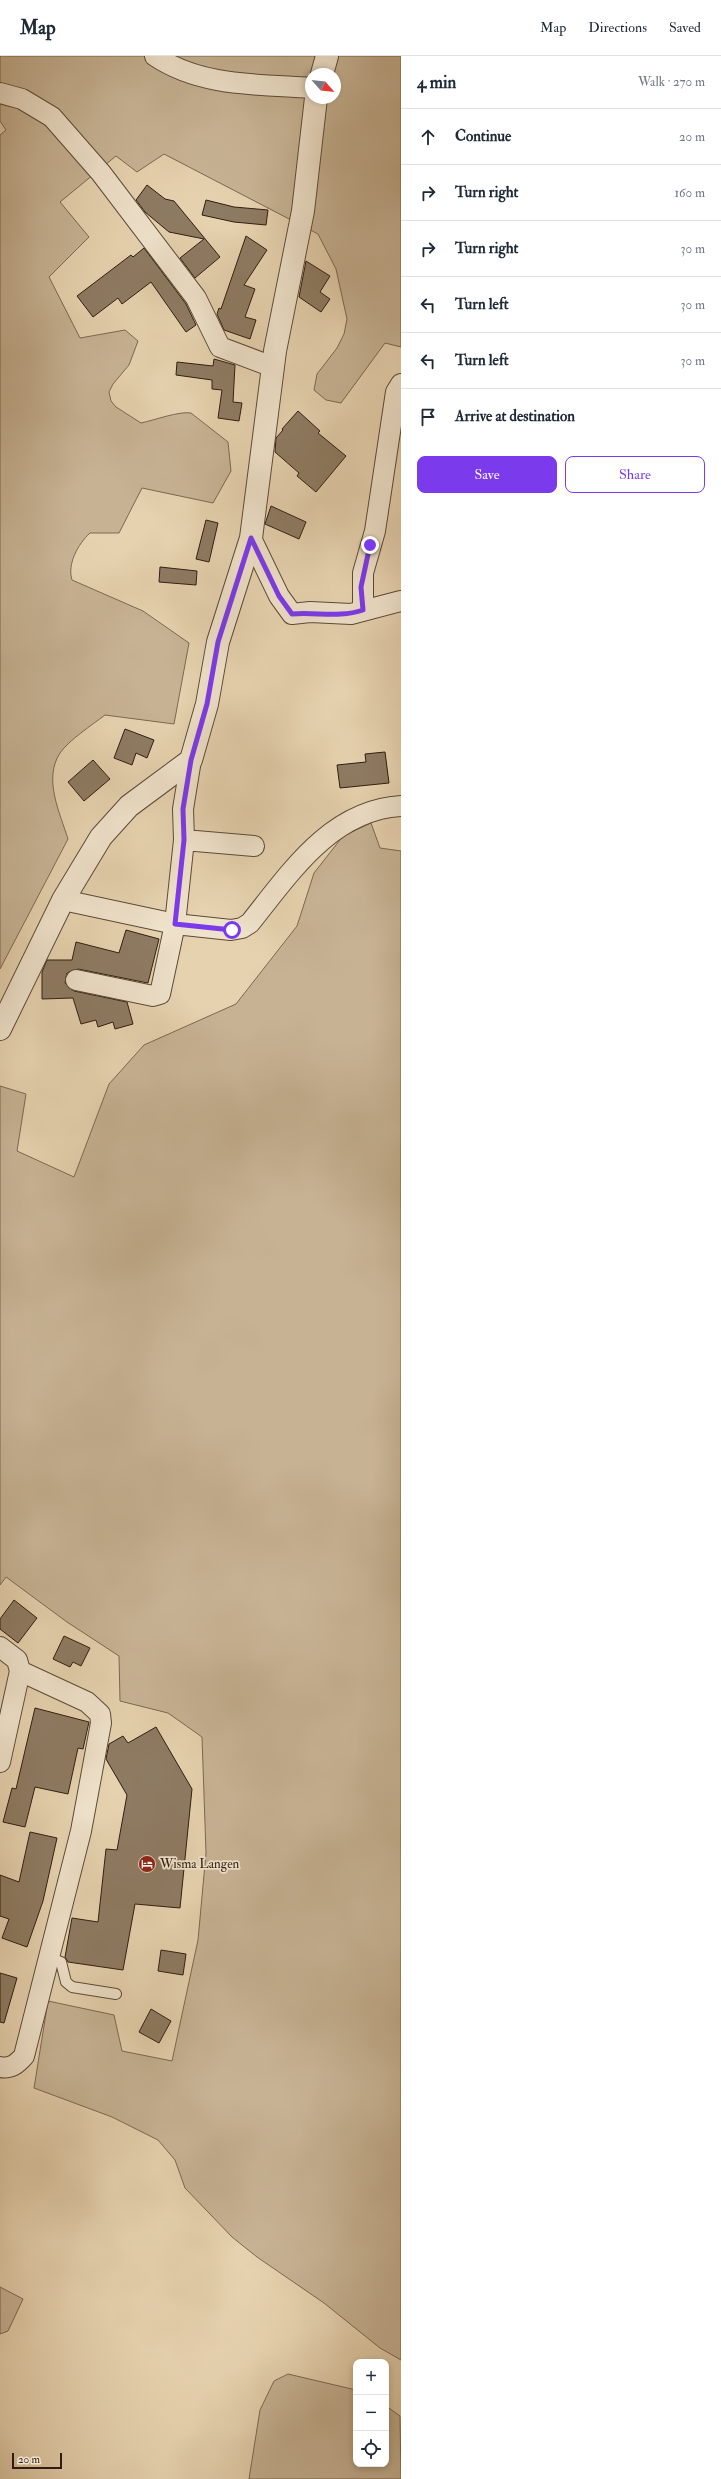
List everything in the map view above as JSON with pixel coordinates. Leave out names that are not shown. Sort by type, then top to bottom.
[{"type":"street","points":[[155,56],[188,74],[221,82],[305,88]]},
{"type":"street","points":[[324,68],[328,56]]},
{"type":"street","points":[[0,93],[22,99],[52,117],[101,173],[196,298],[220,347],[273,367]]},
{"type":"street","points":[[76,980],[153,996],[160,994],[175,924],[184,840],[183,809],[191,760],[207,704],[218,642],[251,538],[273,367],[302,211],[315,104]]},
{"type":"street","points":[[363,610],[363,573],[375,531],[396,392],[401,384]]},
{"type":"street","points":[[251,538],[279,596],[292,614],[310,612],[351,614],[401,601]]},
{"type":"street","points":[[0,1029],[63,900],[101,837],[129,806],[191,760]]},
{"type":"street","points":[[63,900],[175,924],[232,930],[242,928],[250,923],[315,845],[333,831],[361,815],[401,806]]},
{"type":"street","points":[[184,840],[254,846]]},
{"type":"street","points":[[0,1647],[17,1660],[20,1671],[0,1762]]},
{"type":"street","points":[[0,2067],[5,2068],[16,2065],[24,2056],[81,1831],[101,1723],[100,1714],[87,1702],[20,1671]]},
{"type":"lane","points":[[49,1957],[61,1962],[66,1982],[72,1987],[116,1994]]},
{"type":"shaded area","points":[[0,56],[401,56],[401,347],[385,343],[341,403],[326,400],[314,390],[317,374],[337,348],[344,334],[347,319],[336,269],[318,234],[164,154],[137,172],[116,156],[60,202],[89,237],[49,277],[80,338],[125,330],[138,341],[129,365],[113,384],[109,392],[111,401],[116,407],[141,423],[174,414],[191,413],[228,442],[231,471],[213,503],[142,488],[119,533],[90,533],[78,548],[72,561],[72,580],[143,611],[189,643],[174,724],[105,715],[75,738],[60,753],[55,763],[53,785],[57,807],[68,839],[0,969],[0,135],[6,130],[0,121]]},
{"type":"shaded area","points":[[371,823],[380,848],[401,851],[401,2360],[380,2348],[324,2303],[257,2257],[232,2237],[185,2188],[175,2160],[158,2140],[112,2117],[34,2088],[48,2001],[114,2015],[122,2051],[172,2061],[198,1940],[206,1853],[202,1737],[168,1713],[120,1701],[119,1656],[67,1622],[6,1577],[0,1585],[0,1086],[26,1094],[17,1151],[74,1177],[109,1084],[144,1045],[236,1004],[297,926],[314,873],[343,836]]},
{"type":"shaded area","points":[[0,2287],[23,2299],[8,2331],[0,2334]]},
{"type":"shaded area","points":[[288,2374],[353,2389],[353,2467],[389,2467],[389,2408],[400,2416],[401,2479],[249,2479],[260,2410],[274,2381]]},
{"type":"building","points":[[147,185],[165,199],[174,201],[220,257],[195,278],[180,258],[204,239],[169,232],[145,212],[136,200]]},
{"type":"building","points":[[206,200],[234,207],[268,210],[266,225],[234,222],[202,215]]},
{"type":"building","points":[[246,236],[267,250],[244,285],[255,289],[245,317],[256,320],[250,339],[224,330],[217,314],[219,308],[221,309]]},
{"type":"building","points":[[144,248],[186,304],[196,325],[186,332],[151,282],[122,304],[118,298],[93,317],[77,296],[131,255],[133,257]]},
{"type":"building","points":[[306,261],[330,276],[320,292],[330,299],[321,312],[299,297]]},
{"type":"building","points":[[214,359],[235,365],[233,402],[242,403],[239,421],[218,418],[222,390],[212,389],[212,380],[176,375],[177,362],[213,366]]},
{"type":"building","points":[[298,411],[320,431],[318,433],[346,456],[316,492],[297,476],[299,473],[275,452],[276,438]]},
{"type":"building","points":[[271,506],[306,522],[299,539],[265,524]]},
{"type":"building","points":[[206,520],[218,523],[209,562],[196,559]]},
{"type":"building","points":[[160,567],[197,571],[196,585],[159,582]]},
{"type":"building","points":[[125,729],[154,740],[147,758],[136,753],[132,765],[114,758]]},
{"type":"building","points":[[385,752],[389,783],[340,788],[337,765],[366,762],[365,754]]},
{"type":"building","points":[[93,760],[110,779],[84,801],[68,782]]},
{"type":"building","points":[[126,930],[159,939],[148,983],[78,969],[67,973],[65,983],[74,991],[127,1002],[133,1024],[115,1029],[113,1022],[98,1027],[96,1020],[81,1024],[73,998],[42,999],[42,972],[47,960],[72,960],[76,942],[119,953]]},
{"type":"building","points":[[14,1600],[37,1618],[18,1643],[0,1629],[0,1619]]},
{"type":"building","points":[[64,1636],[90,1648],[81,1666],[73,1662],[70,1667],[53,1659]]},
{"type":"building","points":[[35,1708],[89,1722],[83,1749],[78,1748],[68,1794],[35,1787],[25,1827],[3,1822],[12,1788],[16,1789]]},
{"type":"building","points":[[156,1727],[192,1789],[180,1908],[135,1904],[123,1970],[68,1962],[65,1957],[72,1918],[98,1922],[106,1849],[117,1850],[127,1795],[106,1759],[109,1744],[123,1736],[128,1743]]},
{"type":"building","points":[[30,1832],[57,1838],[43,1901],[27,1947],[2,1938],[9,1919],[0,1916],[0,1875],[19,1882]]},
{"type":"building","points":[[161,1950],[186,1954],[183,1975],[158,1971]]},
{"type":"building","points":[[0,1973],[17,1978],[4,2023],[0,2022]]},
{"type":"building","points":[[151,2009],[171,2021],[159,2043],[139,2032]]},
{"type":"place","name":"Wisma Langen","points":[[147,1864]]},
{"type":"route","points":[[232,930],[175,924],[184,840],[183,809],[191,760],[207,704],[218,642],[251,538],[279,596],[292,614],[310,612],[351,614],[363,610],[361,587],[370,545]]}]
